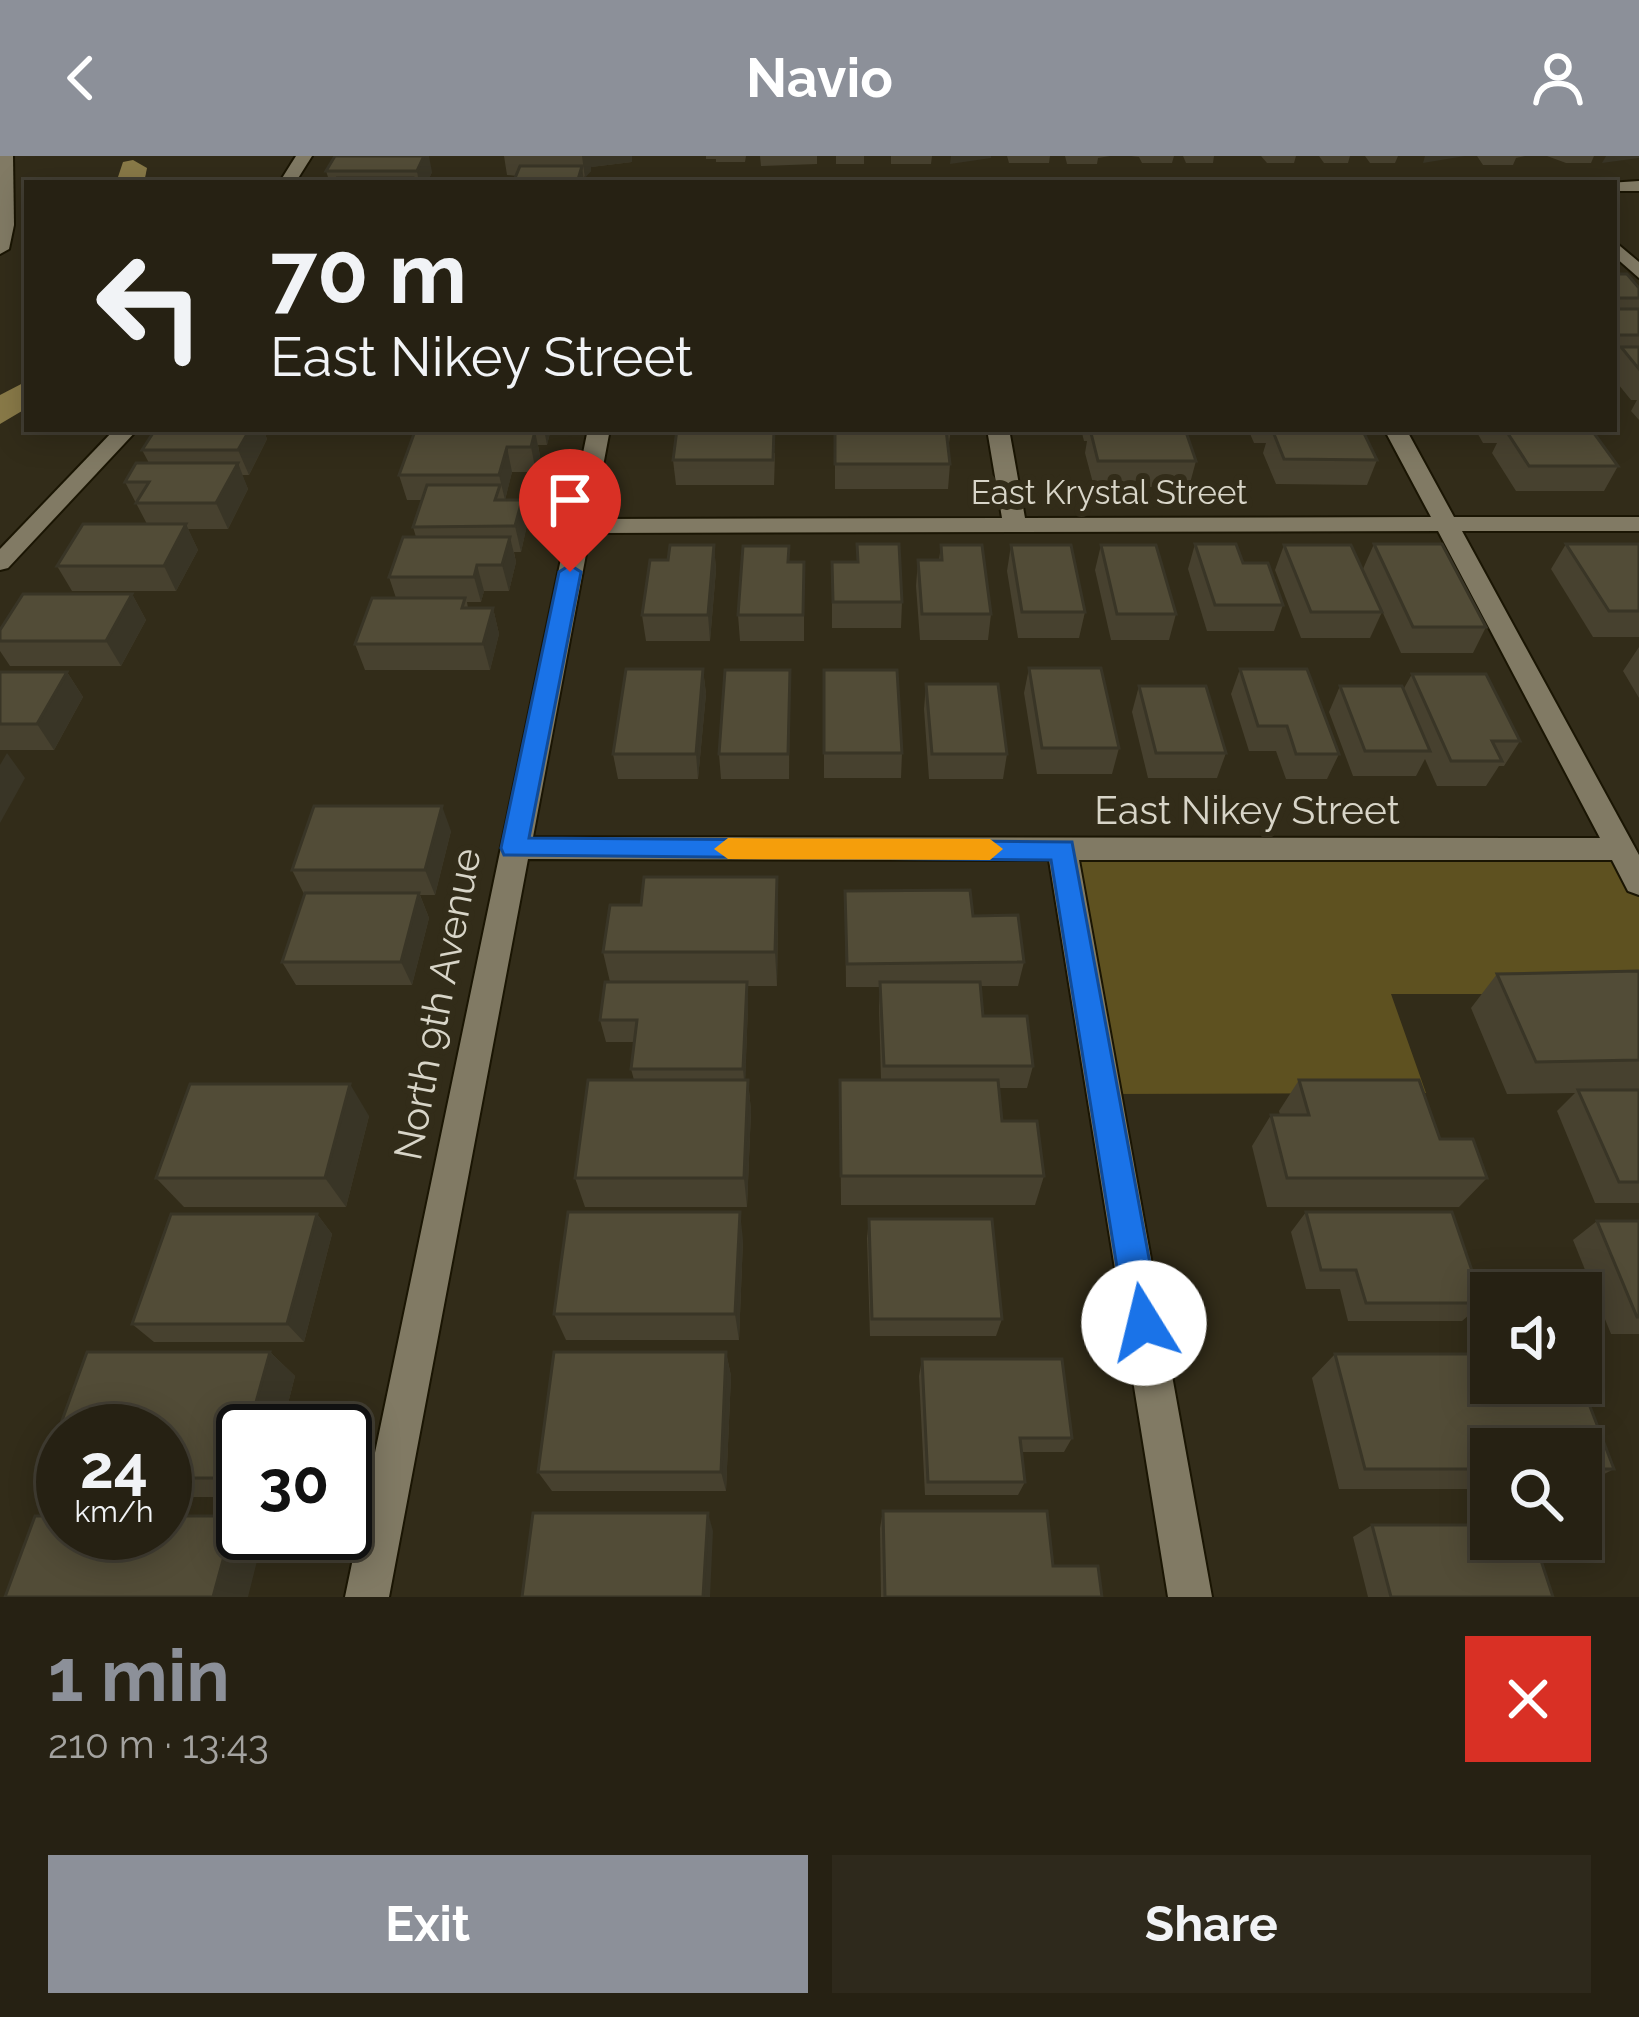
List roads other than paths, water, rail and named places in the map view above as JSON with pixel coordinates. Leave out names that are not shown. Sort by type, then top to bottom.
[{"type":"street","points":[[0,249],[7,230],[5,156]]},
{"type":"street","points":[[1617,249],[1639,273]]},
{"type":"street","points":[[0,563],[124,432]]},
{"type":"street","name":"North 9th Avenue","points":[[367,1597],[598,432]]},
{"type":"street","points":[[999,432],[1015,525]]},
{"type":"street","points":[[1397,432],[1639,883]]},
{"type":"street","name":"East Krystal Street","points":[[579,526],[1639,524]]},
{"type":"street","name":"East Nikey Street","points":[[514,848],[1621,848]]},
{"type":"street","points":[[1063,850],[1190,1597]]},
{"type":"waterway","points":[[131,180],[133,168]]},
{"type":"waterway","points":[[0,413],[24,393]]}]
